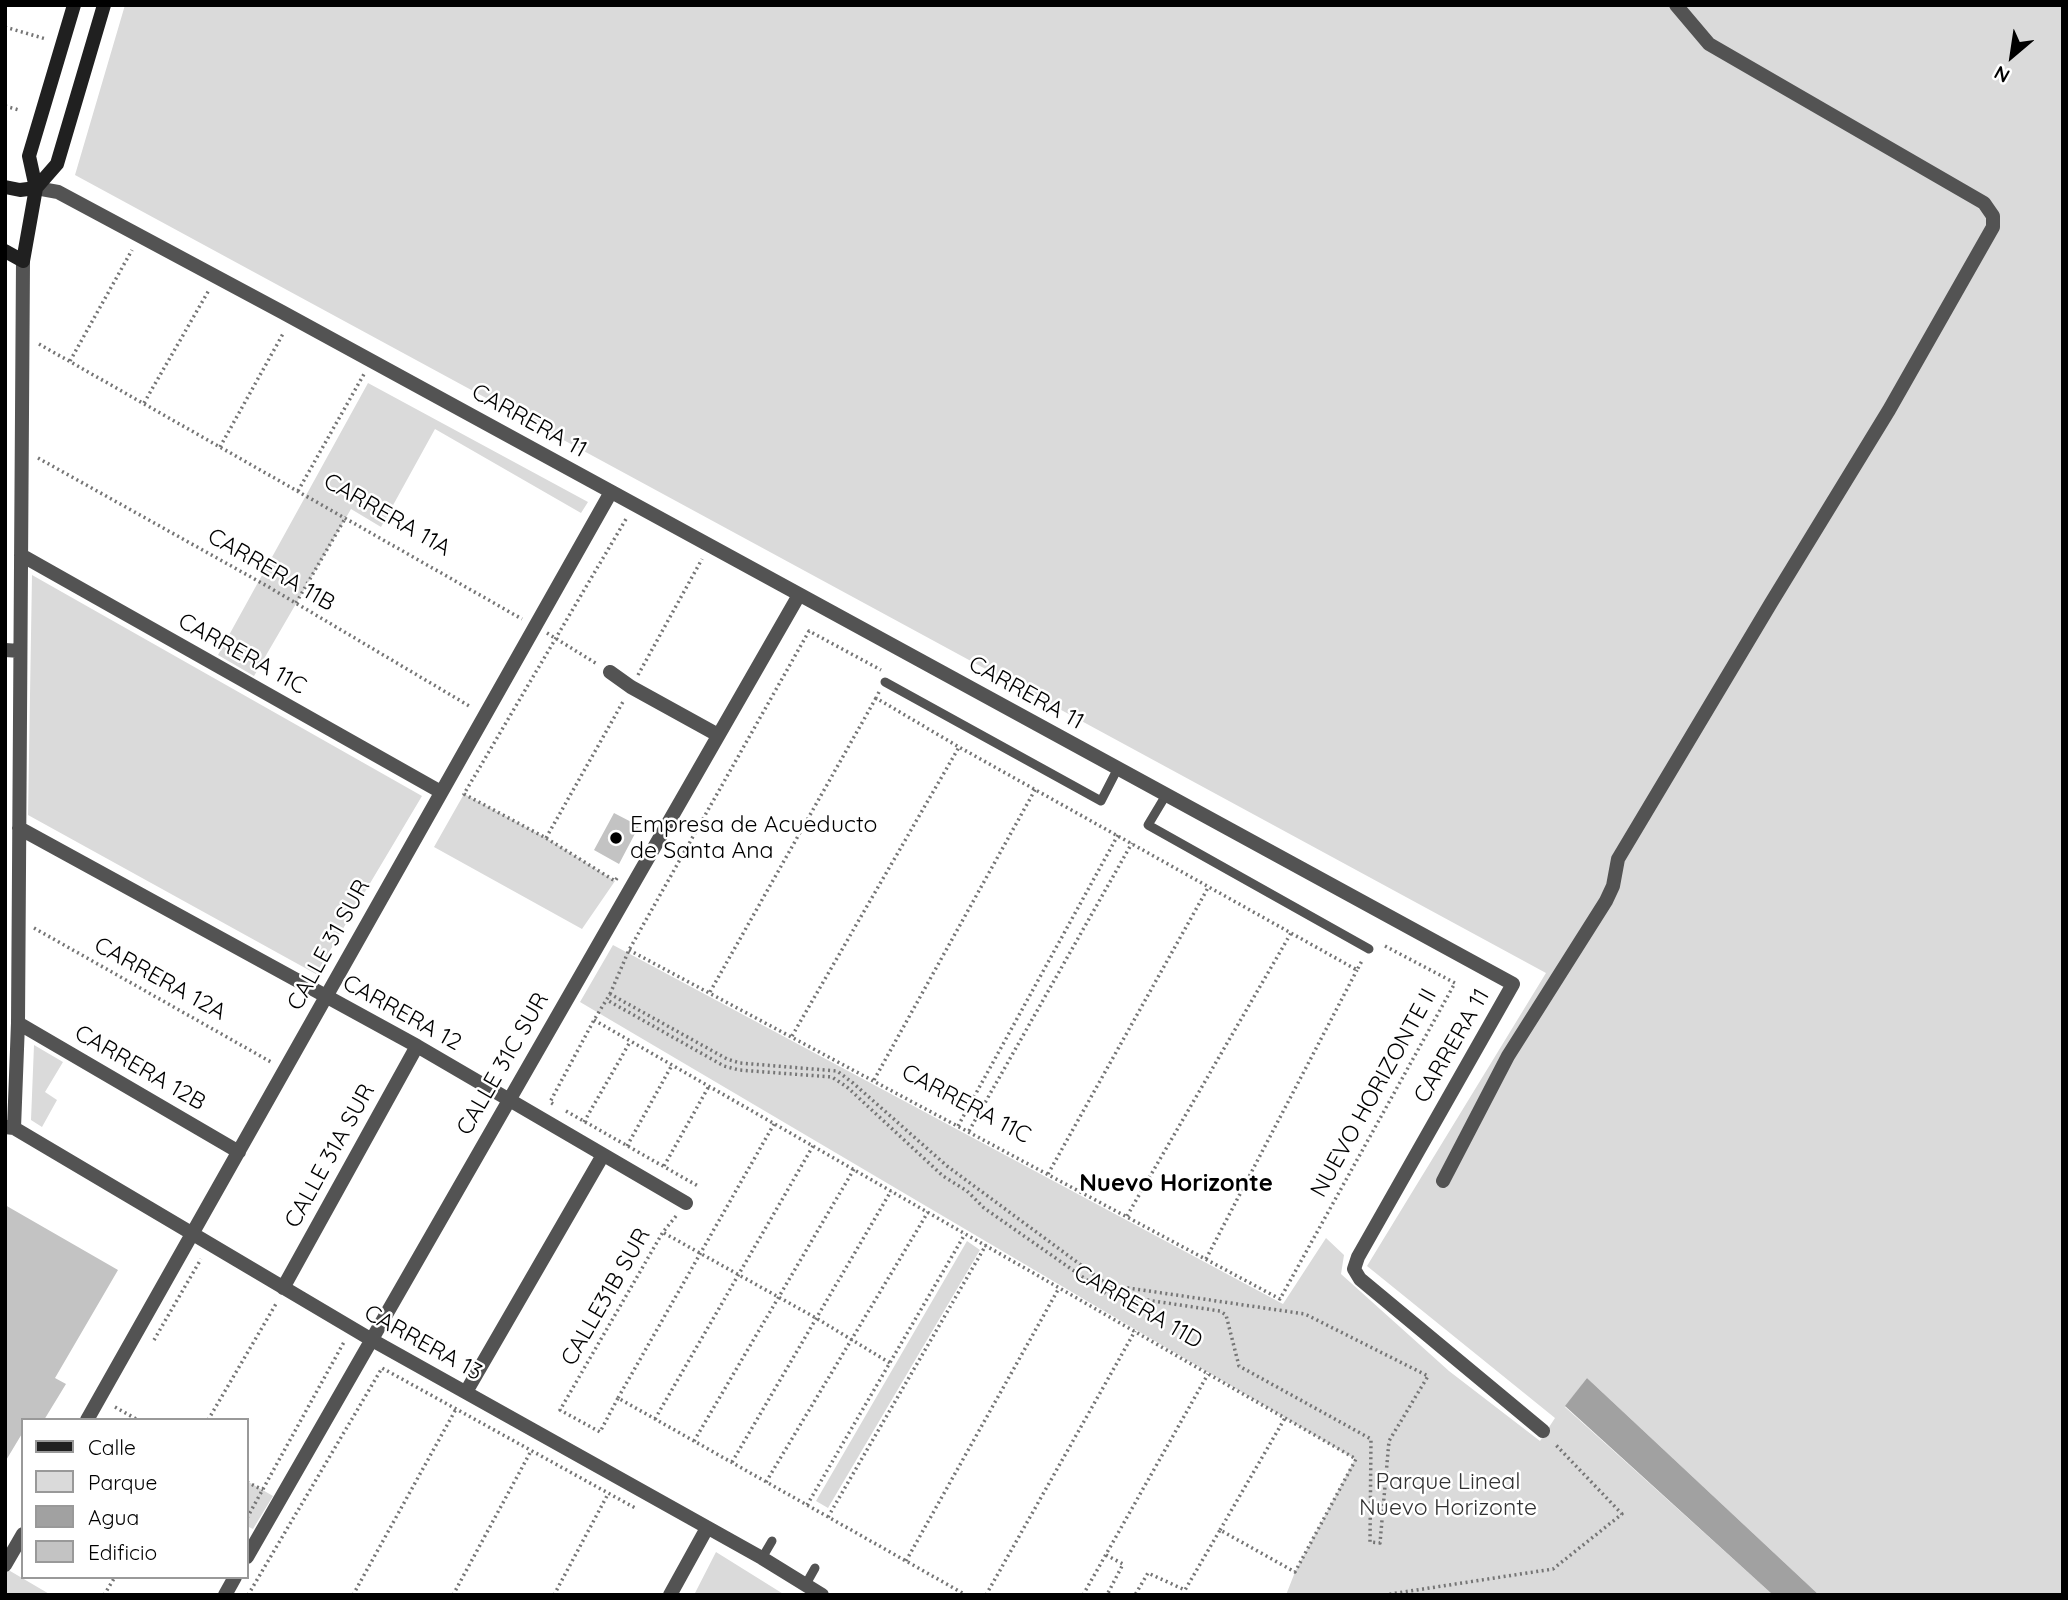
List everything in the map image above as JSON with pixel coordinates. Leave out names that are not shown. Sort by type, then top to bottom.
[{"type":"street","points":[[10,1128],[18,1023],[19,828],[13,651],[20,555],[23,261],[36,188],[29,156],[74,5]]},
{"type":"street","points":[[36,188],[57,164],[104,5]]},
{"type":"street","points":[[1443,1181],[1508,1056],[1606,901],[1613,886],[1618,859],[1889,410],[1993,228],[1993,216],[1984,203],[1709,44],[1676,5]]},
{"type":"street","name":"CARRERA 11","points":[[5,187],[58,192],[1513,984],[1358,1256],[1354,1269],[1360,1279],[1543,1431]]},
{"type":"street","points":[[5,251],[23,261]]},
{"type":"street","name":"CALLE 31 SUR","points":[[88,1418],[611,492]]},
{"type":"street","name":"CARRERA 11C","points":[[20,555],[441,792]]},
{"type":"street","name":"CALLE 31C SUR","points":[[248,1555],[799,594]]},
{"type":"street","points":[[610,672],[631,687],[719,735]]},
{"type":"street","name":"CARRERA 12","points":[[19,828],[417,1046],[686,1203]]},
{"type":"street","name":"CARRERA 12B","points":[[18,1023],[239,1152]]},
{"type":"street","name":"CALLE 31A SUR","points":[[281,1293],[417,1046]]},
{"type":"street","name":"CARRERA 13","points":[[10,1128],[192,1235],[281,1293],[466,1392],[762,1558],[822,1595]]},
{"type":"street","points":[[466,1392],[603,1155]]},
{"type":"street","points":[[670,1595],[707,1528]]},
{"type":"street","points":[[5,1565],[21,1537]]},
{"type":"street","points":[[225,1595],[234,1579]]},
{"type":"lane","points":[[885,682],[1101,801],[1118,768]]},
{"type":"lane","points":[[1166,795],[1148,825],[1369,949]]},
{"type":"lane","points":[[762,1558],[772,1541]]},
{"type":"lane","points":[[806,1584],[815,1568]]},
{"type":"path","points":[[5,27],[46,39]]},
{"type":"path","points":[[5,106],[19,110]]},
{"type":"path","points":[[70,361],[135,244]]},
{"type":"path","points":[[144,403],[211,286]]},
{"type":"path","points":[[220,447],[286,328]]},
{"type":"path","name":"CARRERA 11A","points":[[31,340],[346,517],[610,672]]},
{"type":"path","points":[[298,491],[366,371]]},
{"type":"path","name":"CARRERA 11B","points":[[38,460],[296,603],[485,715]]},
{"type":"path","points":[[615,881],[546,838],[464,794],[629,514]]},
{"type":"path","points":[[296,603],[346,517]]},
{"type":"path","points":[[698,1186],[550,1102],[607,1000],[629,950],[809,631],[885,672],[885,682],[710,992]]},
{"type":"path","points":[[876,698],[1357,970]]},
{"type":"path","points":[[792,1037],[959,747]]},
{"type":"path","points":[[874,1081],[1036,788]]},
{"type":"path","points":[[958,1126],[1118,835]]},
{"type":"path","points":[[968,1131],[1132,843]]},
{"type":"path","points":[[1048,1174],[1209,886]]},
{"type":"path","name":"CARRERA 12A","points":[[18,919],[285,1070]]},
{"type":"path","points":[[1126,1216],[1291,933]]},
{"type":"path","name":"NUEVO HORIZONTE II","points":[[1280,1299],[1455,983],[1374,940],[1369,949]]},
{"type":"path","points":[[1206,1259],[1369,949]]},
{"type":"path","name":"CARRERA 11C","points":[[629,950],[1280,1299]]},
{"type":"path","points":[[607,1000],[724,1066],[739,1070],[832,1077],[943,1176],[1107,1294],[1220,1311],[1226,1315],[1239,1366],[1371,1439],[1370,1542],[1380,1543],[1388,1440],[1427,1376],[1305,1314],[1108,1285],[947,1166],[837,1071],[740,1063],[727,1059],[610,994]]},
{"type":"path","name":"CARRERA 11D","points":[[594,1020],[1356,1459],[1295,1572],[1220,1530]]},
{"type":"path","points":[[584,1122],[631,1041]]},
{"type":"path","points":[[627,1146],[672,1065]]},
{"type":"path","points":[[664,1166],[709,1086]]},
{"type":"path","points":[[774,1124],[618,1398],[966,1595]]},
{"type":"path","points":[[655,1419],[813,1146]]},
{"type":"path","points":[[695,1441],[854,1169]]},
{"type":"path","points":[[732,1462],[891,1191]]},
{"type":"path","name":"CALLE31B SUR","points":[[618,1398],[600,1432],[560,1410],[663,1232],[686,1203]]},
{"type":"path","points":[[766,1482],[928,1212]]},
{"type":"path","points":[[663,1232],[890,1363]]},
{"type":"path","points":[[807,1505],[965,1234]]},
{"type":"path","points":[[828,1517],[986,1245]]},
{"type":"path","points":[[149,1348],[204,1253]]},
{"type":"path","points":[[905,1561],[1059,1288]]},
{"type":"path","points":[[209,1418],[281,1293]]},
{"type":"path","points":[[986,1595],[1135,1331]]},
{"type":"path","points":[[248,1516],[347,1337]]},
{"type":"path","points":[[248,1595],[382,1368],[640,1511]]},
{"type":"path","points":[[1083,1595],[1208,1374]]},
{"type":"path","points":[[115,1407],[134,1418]]},
{"type":"path","points":[[354,1595],[456,1409]]},
{"type":"path","points":[[1135,1595],[1148,1573],[1185,1590],[1285,1418]]},
{"type":"path","points":[[1384,1595],[1553,1569],[1622,1514],[1543,1431]]},
{"type":"path","points":[[453,1595],[531,1451]]},
{"type":"path","points":[[248,1483],[262,1490]]},
{"type":"path","points":[[554,1595],[608,1494]]},
{"type":"path","points":[[1106,1555],[1123,1564],[1107,1595]]},
{"type":"path","points":[[104,1595],[114,1579]]},
{"type":"green space","name":"Parque Lineal Nuevo Horizonte","points":[[125,5],[2063,5],[2063,1595],[1819,1595],[1587,1378],[1565,1407],[1773,1595],[1286,1595],[1295,1572],[1355,1459],[580,1002],[613,945],[1283,1304],[1326,1238],[1344,1255],[1341,1274],[1449,1371],[1540,1441],[1555,1418],[1367,1266],[1546,973],[75,175]]},
{"type":"green space","points":[[368,383],[588,502],[581,513],[435,429],[381,527],[351,509],[254,676],[218,655]]},
{"type":"green space","points":[[32,575],[422,796],[316,974],[28,815]]},
{"type":"green space","points":[[464,794],[546,838],[615,881],[582,929],[434,847]]},
{"type":"green space","points":[[34,1045],[63,1062],[45,1092],[57,1100],[42,1127],[31,1120]]},
{"type":"green space","points":[[967,1241],[980,1250],[828,1508],[816,1501]]},
{"type":"green space","points":[[248,1482],[273,1496],[253,1529],[248,1526]]},
{"type":"green space","points":[[716,1552],[785,1595],[694,1595]]},
{"type":"green space","points":[[5,1568],[51,1595],[5,1595]]},
{"type":"water","points":[[1587,1378],[1819,1595],[1773,1595],[1565,1406]]},
{"type":"building","name":"Empresa de Acueducto de Santa Ana","points":[[614,813],[639,826],[619,864],[594,850]]},
{"type":"building","points":[[5,1205],[118,1270],[55,1378],[66,1384],[45,1418],[21,1418],[21,1435],[5,1462]]},
{"type":"place","name":"Empresa de Acueducto de Santa Ana","points":[[616,838]]},
{"type":"district","name":"Nuevo Horizonte","points":[[1176,1184]]}]
